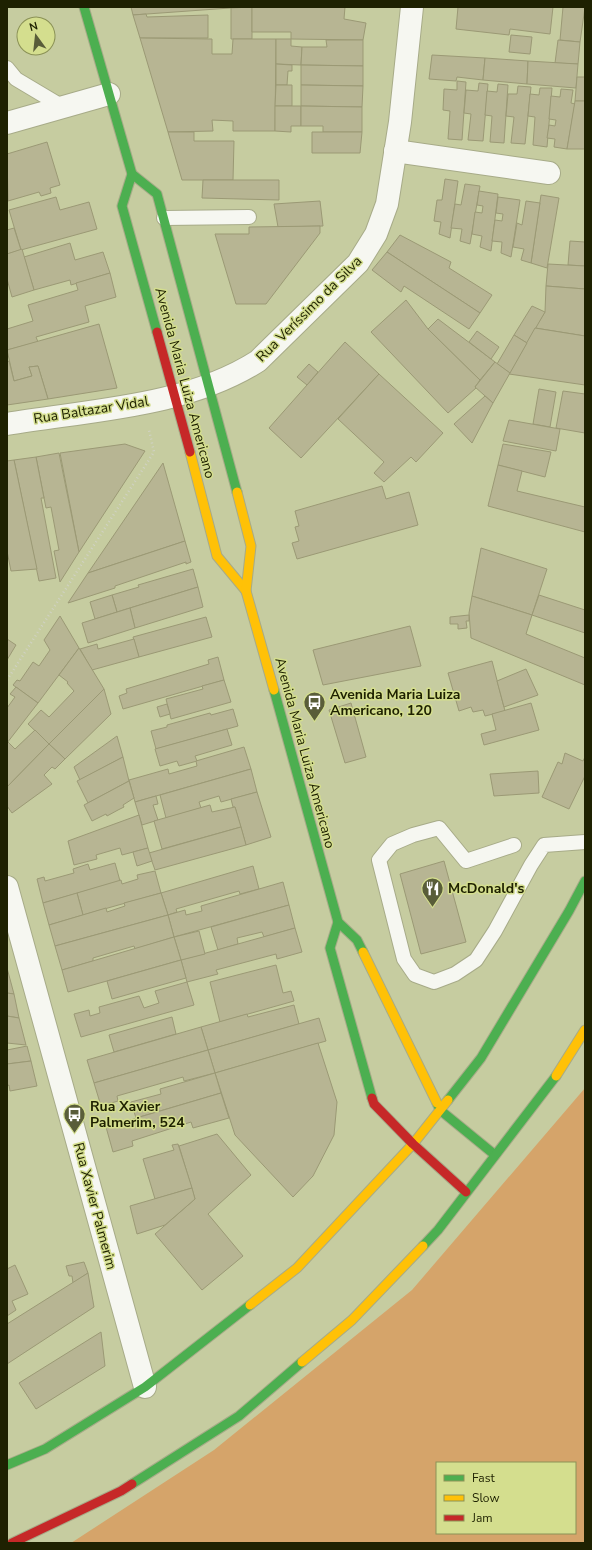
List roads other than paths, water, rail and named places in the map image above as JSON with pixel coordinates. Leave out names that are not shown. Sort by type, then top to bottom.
[{"type":"main road","points":[[84,7],[132,174]]},
{"type":"main road","name":"Avenida Maria Luiza Americano","points":[[246,591],[217,556],[122,206],[132,174],[157,194],[164,218],[251,546],[246,591],[338,922]]},
{"type":"main road","points":[[7,1465],[45,1449],[144,1387],[297,1268],[413,1144],[481,1058],[569,911],[585,881]]},
{"type":"main road","points":[[466,1192],[413,1144],[374,1104],[330,948],[338,922],[357,940],[440,1110],[495,1155]]},
{"type":"main road","points":[[12,1543],[121,1491],[239,1416],[352,1320],[438,1230],[552,1082],[585,1030]]},
{"type":"street","name":"Rua Veríssimo da Silva","points":[[175,397],[240,372],[258,361],[358,263],[376,234],[387,204],[400,122],[412,7]]},
{"type":"street","points":[[7,123],[109,94]]},
{"type":"street","points":[[395,151],[549,173]]},
{"type":"street","name":"Rua Baltazar Vidal","points":[[7,424],[175,397]]},
{"type":"street","name":"Rua Xavier Palmerim","points":[[7,887],[144,1387]]},
{"type":"lane","points":[[7,68],[16,79],[62,107]]},
{"type":"lane","points":[[164,218],[249,217]]},
{"type":"lane","points":[[514,845],[466,861],[439,828],[413,835],[392,844],[379,860],[404,959],[415,975],[434,982],[455,974],[476,960],[495,931],[531,865],[544,845],[585,842]]},
{"type":"place","name":"Avenida Maria Luiza Americano, 120","points":[[314,722]]},
{"type":"place","name":"McDonald's","points":[[433,908]]},
{"type":"place","name":"Rua Xavier Palmerim, 524","points":[[74,1134]]}]
